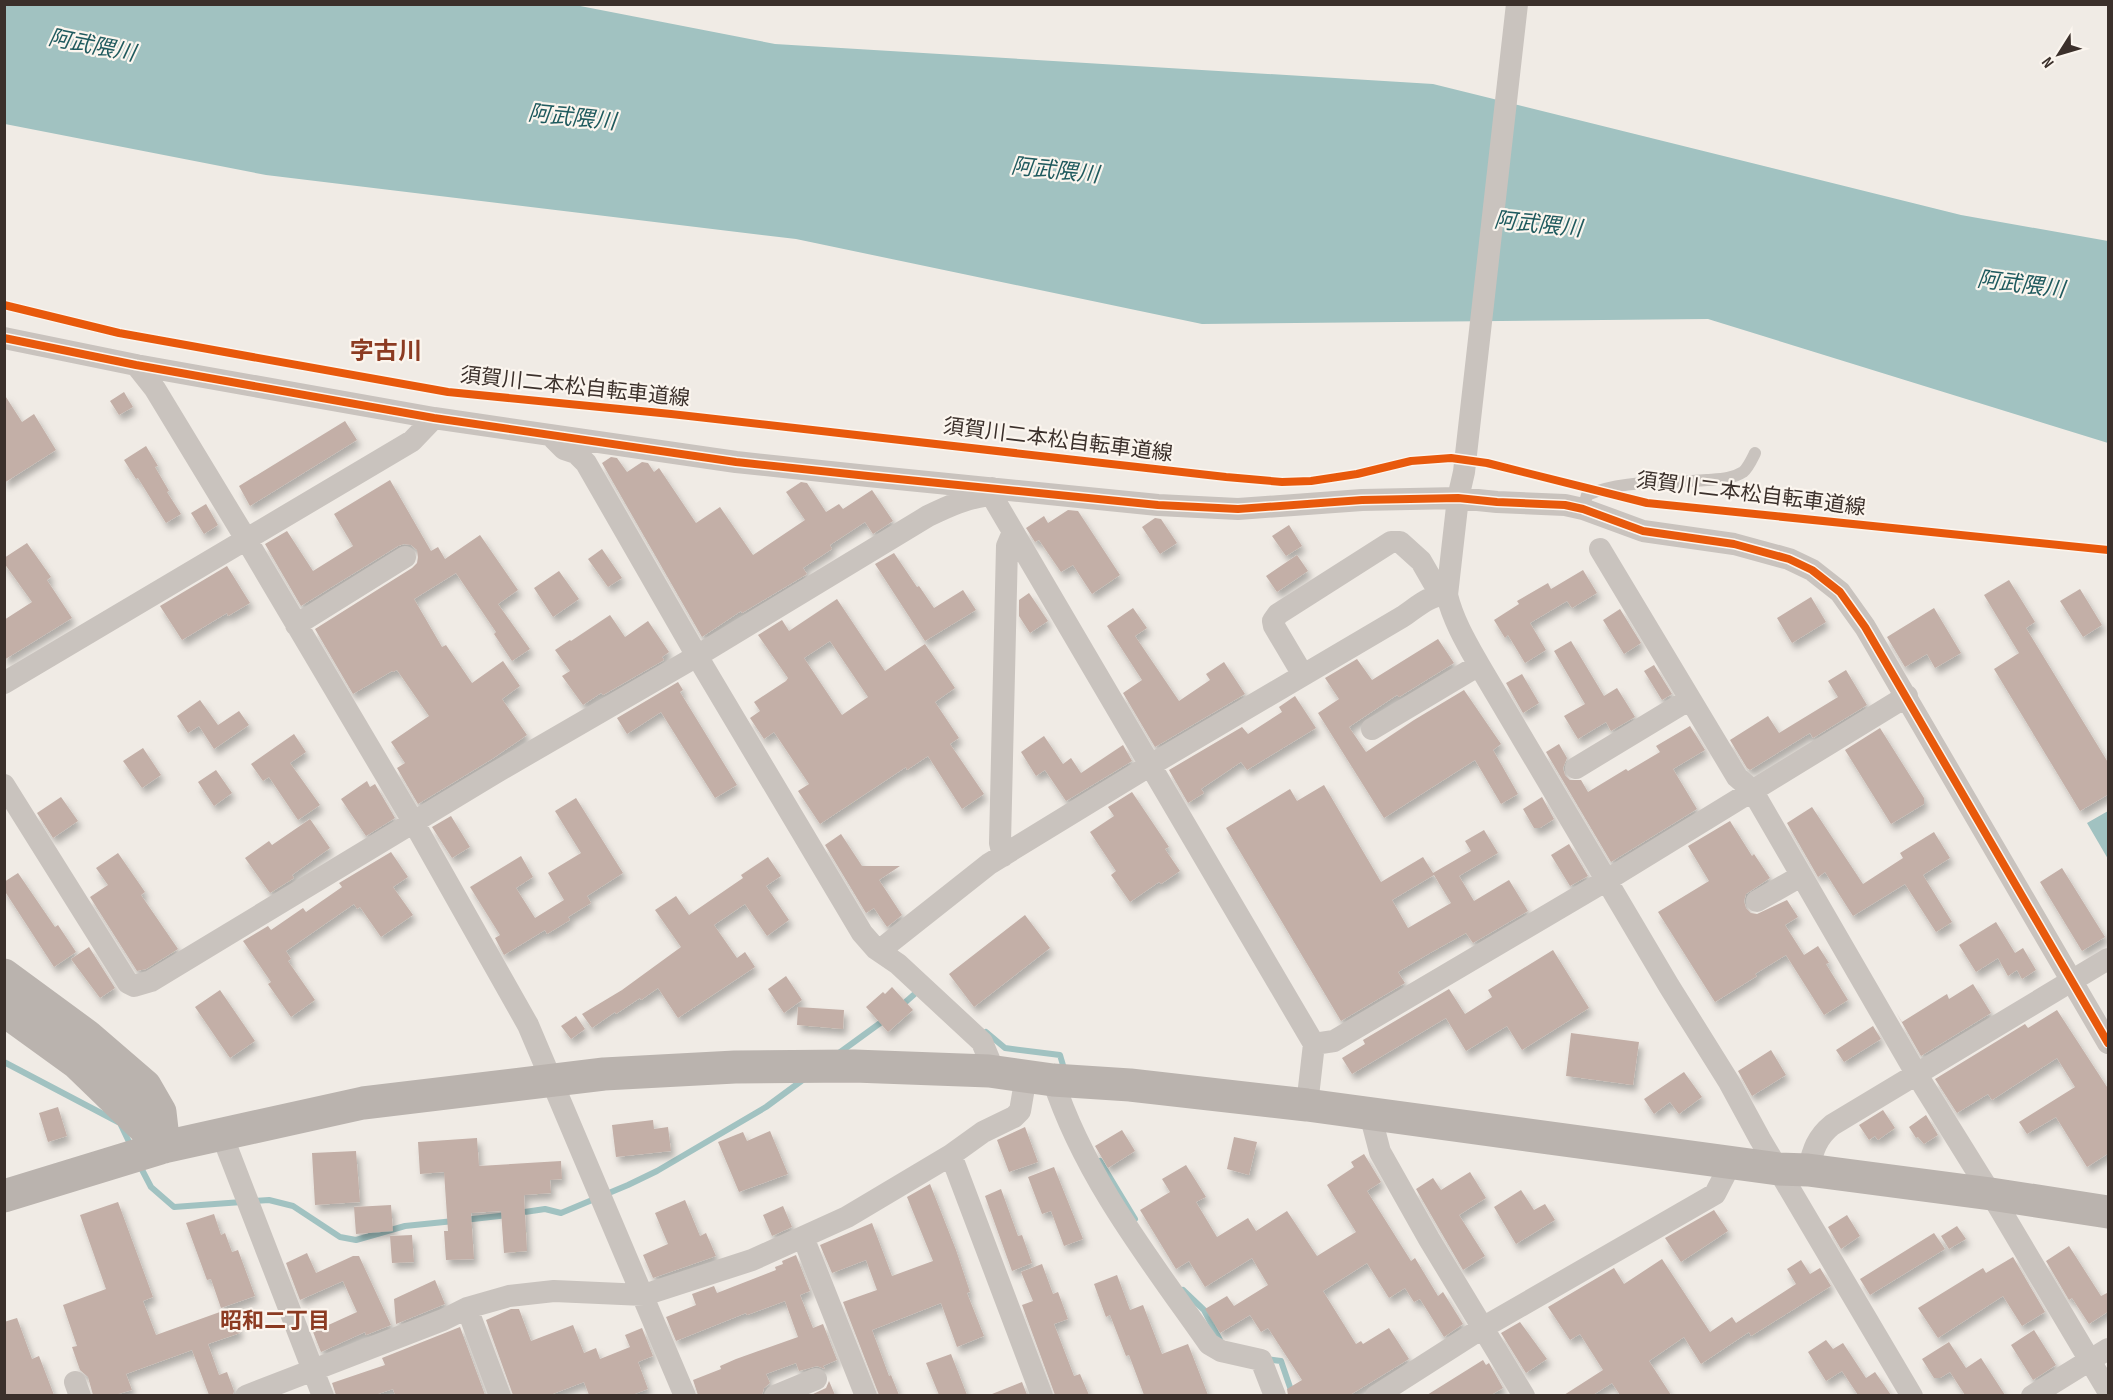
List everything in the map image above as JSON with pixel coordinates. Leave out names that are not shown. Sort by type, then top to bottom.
[{"type":"street","points":[[1444,595],[1464,472],[1517,4]]},
{"type":"street","points":[[4,338],[136,365],[434,418],[736,462],[993,491],[1158,505],[1238,509],[1362,500],[1458,498],[1565,506],[1583,509],[1643,531],[1734,544],[1790,559],[1812,570],[1840,592],[1865,627],[2109,1043]]},
{"type":"street","points":[[136,365],[155,389],[246,539],[414,823],[528,1025],[685,1395]]},
{"type":"street","points":[[4,683],[412,441],[434,418]]},
{"type":"street","points":[[552,436],[556,443],[576,453],[586,463],[857,926],[879,951],[898,964],[982,1042],[989,1059],[989,1071]]},
{"type":"street","points":[[993,491],[995,501],[1314,1044],[1307,1105]]},
{"type":"street","points":[[4,785],[128,983],[134,986],[151,981],[928,516],[971,497],[993,491]]},
{"type":"street","points":[[1003,856],[1000,843],[1007,546],[1013,532]]},
{"type":"street","points":[[1303,675],[1274,626],[1273,621],[1278,614],[1391,542],[1400,542],[1414,554],[1444,595],[1457,626],[1479,665],[1669,986],[1729,1082],[1793,1169],[1912,1395]]},
{"type":"street","points":[[1600,549],[1737,777],[1752,790],[1917,1075],[1991,1194],[2099,1354],[2109,1391]]},
{"type":"street","points":[[296,626],[405,557]]},
{"type":"street","points":[[879,951],[970,879],[1003,856],[1429,599],[1444,595]]},
{"type":"street","points":[[1372,729],[1479,665]]},
{"type":"street","points":[[1314,1044],[1334,1041],[1607,880],[1907,696]]},
{"type":"street","points":[[1576,768],[1690,699]]},
{"type":"street","points":[[1757,901],[1801,876]]},
{"type":"street","points":[[1793,1169],[1821,1134],[1832,1125],[2109,959]]},
{"type":"street","points":[[4,975],[87,1036],[145,1086],[160,1112],[164,1147]]},
{"type":"street","points":[[4,1010],[76,1062],[164,1147]]},
{"type":"street","points":[[4,1196],[164,1147],[363,1103],[604,1074],[735,1067],[854,1066],[989,1071],[1307,1105],[1991,1194],[2109,1212]]},
{"type":"street","points":[[246,1395],[443,1320],[467,1308],[509,1296],[554,1292],[644,1295],[752,1260],[847,1217],[951,1155],[983,1132],[1008,1120],[1020,1111],[1040,1078]]},
{"type":"street","points":[[1040,1078],[1129,1231],[1209,1344],[1221,1351],[1261,1360],[1275,1395]]},
{"type":"street","points":[[1370,1114],[1380,1152],[1429,1239],[1524,1395]]},
{"type":"street","points":[[222,1135],[323,1395]]},
{"type":"street","points":[[951,1155],[1042,1395]]},
{"type":"street","points":[[1376,1395],[1484,1327],[1714,1194],[1732,1161]]},
{"type":"street","points":[[803,1237],[866,1395]]},
{"type":"street","points":[[467,1308],[500,1395]]},
{"type":"street","points":[[2032,1395],[2099,1354]]},
{"type":"street","points":[[776,1395],[816,1379]]},
{"type":"lane","points":[[1583,509],[1587,495],[1599,490],[1631,484],[1729,478],[1745,471],[1755,453]]},
{"type":"water","name":"阿武隈川","points":[[4,5],[575,5],[775,44],[1433,84],[1961,215],[2108,241],[2108,443],[1708,319],[1202,324],[796,239],[266,175],[5,124]]},
{"type":"water","points":[[2108,811],[2108,859],[2087,823]]},
{"type":"building","points":[[124,392],[133,407],[119,415],[110,401]]},
{"type":"building","points":[[4,394],[22,422],[34,414],[56,450],[4,483]]},
{"type":"building","points":[[345,421],[357,440],[250,506],[239,486]]},
{"type":"building","points":[[146,446],[158,466],[155,467],[169,491],[167,492],[181,514],[166,523],[124,460]]},
{"type":"building","points":[[611,457],[617,458],[627,472],[642,462],[648,463],[654,472],[659,468],[696,523],[720,507],[753,555],[805,520],[786,492],[801,482],[807,483],[826,512],[839,504],[843,509],[872,490],[893,521],[873,534],[865,522],[830,545],[832,549],[803,568],[807,574],[742,613],[741,611],[702,637],[602,463]]},
{"type":"building","points":[[390,480],[431,551],[438,547],[445,559],[480,535],[518,590],[498,604],[530,649],[512,661],[494,634],[496,632],[456,573],[414,599],[442,647],[446,645],[472,683],[503,661],[520,686],[502,699],[527,735],[418,804],[397,768],[405,763],[391,742],[429,716],[397,670],[353,694],[315,629],[412,568],[417,563],[417,550],[411,545],[398,546],[301,606],[265,544],[287,531],[313,571],[353,546],[334,514]]},
{"type":"building","points":[[206,504],[218,525],[204,534],[191,513]]},
{"type":"building","points":[[1068,510],[1078,511],[1120,575],[1092,594],[1073,565],[1061,572],[1039,540],[1035,542],[1026,528],[1044,516],[1048,523]]},
{"type":"building","points":[[1155,518],[1161,519],[1177,543],[1160,554],[1142,527]]},
{"type":"building","points":[[1289,525],[1302,546],[1286,556],[1272,536]]},
{"type":"building","points":[[27,543],[51,577],[47,580],[72,618],[4,660],[4,620],[32,602],[4,563],[4,558]]},
{"type":"building","points":[[602,549],[622,578],[608,587],[588,559]]},
{"type":"building","points":[[894,553],[934,608],[963,590],[976,610],[925,641],[875,564]]},
{"type":"building","points":[[1297,555],[1308,571],[1277,592],[1266,576]]},
{"type":"building","points":[[227,566],[250,603],[228,616],[227,613],[182,640],[160,606]]},
{"type":"building","points":[[1583,570],[1597,593],[1572,608],[1567,601],[1530,623],[1546,650],[1525,663],[1508,635],[1505,638],[1494,620],[1519,604],[1517,601],[1548,583],[1551,589]]},
{"type":"building","points":[[559,571],[579,599],[553,617],[534,588]]},
{"type":"building","points":[[2009,580],[2035,622],[2026,628],[2109,764],[2109,794],[2080,811],[1994,669],[2019,653],[1984,595]]},
{"type":"building","points":[[2080,589],[2102,625],[2083,637],[2060,601]]},
{"type":"building","points":[[1029,593],[1048,621],[1030,633],[1019,616],[1019,600]]},
{"type":"building","points":[[1811,597],[1826,622],[1792,643],[1777,618]]},
{"type":"building","points":[[837,599],[885,671],[925,644],[955,688],[935,702],[959,738],[950,744],[984,794],[962,809],[928,756],[907,770],[906,767],[820,824],[798,791],[809,784],[774,732],[764,739],[750,718],[760,711],[754,702],[788,678],[758,635],[782,620],[789,631]],"holes":[[[830,641],[868,697],[842,715],[804,658]]]},
{"type":"building","points":[[1133,608],[1147,628],[1135,636],[1179,701],[1210,680],[1206,674],[1224,662],[1245,694],[1155,747],[1123,693],[1142,680],[1107,626]]},
{"type":"building","points":[[1934,608],[1961,653],[1935,668],[1927,654],[1905,667],[1887,637]]},
{"type":"building","points":[[1620,609],[1641,643],[1624,654],[1603,620]]},
{"type":"building","points":[[610,615],[625,637],[648,621],[669,652],[662,657],[664,660],[583,705],[562,676],[570,671],[555,650]]},
{"type":"building","points":[[1438,639],[1454,663],[1399,697],[1397,695],[1349,727],[1366,752],[1464,690],[1501,744],[1493,750],[1518,794],[1501,804],[1475,760],[1384,818],[1318,713],[1339,699],[1325,678],[1357,659],[1372,680]]},
{"type":"building","points":[[1571,641],[1604,696],[1617,688],[1635,717],[1611,731],[1606,722],[1578,739],[1564,716],[1585,704],[1554,651]]},
{"type":"building","points":[[1654,665],[1672,694],[1662,700],[1644,671]]},
{"type":"building","points":[[1846,670],[1867,705],[1813,738],[1810,733],[1750,770],[1747,768],[1730,740],[1768,716],[1779,733],[1838,697],[1828,681]]},
{"type":"building","points":[[1522,674],[1539,703],[1523,713],[1506,683]]},
{"type":"building","points":[[678,682],[683,690],[680,692],[737,785],[715,798],[661,712],[627,734],[617,718]]},
{"type":"building","points":[[1295,696],[1316,728],[1247,770],[1241,762],[1201,789],[1204,793],[1188,803],[1169,770],[1242,727],[1248,734],[1282,712],[1279,707]]},
{"type":"building","points":[[200,700],[218,725],[239,711],[249,725],[214,749],[199,726],[188,733],[177,716]]},
{"type":"building","points":[[1690,726],[1705,750],[1673,769],[1697,809],[1611,862],[1546,752],[1559,744],[1567,758],[1563,768],[1565,775],[1570,780],[1581,780],[1588,792],[1660,752],[1656,746]]},
{"type":"building","points":[[1880,728],[1924,798],[1924,804],[1891,824],[1845,750]]},
{"type":"building","points":[[294,734],[306,752],[290,763],[320,805],[298,820],[269,777],[263,781],[251,764]]},
{"type":"building","points":[[1044,736],[1063,764],[1071,758],[1081,773],[1123,745],[1132,761],[1066,801],[1045,770],[1036,776],[1021,752]]},
{"type":"building","points":[[143,748],[161,775],[142,788],[123,761]]},
{"type":"building","points":[[216,770],[232,793],[214,806],[198,782]]},
{"type":"building","points":[[367,781],[370,787],[375,784],[395,818],[366,836],[341,799]]},
{"type":"building","points":[[1324,785],[1381,882],[1423,857],[1433,873],[1471,851],[1465,841],[1484,830],[1498,853],[1459,876],[1474,901],[1509,880],[1528,911],[1473,943],[1466,933],[1430,953],[1398,972],[1405,983],[1341,1021],[1226,828],[1290,789],[1297,801]],"holes":[[[1434,875],[1451,903],[1408,928],[1392,900]]]},
{"type":"building","points":[[1132,792],[1169,847],[1165,849],[1180,871],[1130,902],[1111,875],[1116,871],[1090,832],[1114,816],[1108,807]]},
{"type":"building","points":[[61,797],[78,821],[53,838],[37,813]]},
{"type":"building","points":[[1542,797],[1554,819],[1540,828],[1534,828],[1523,809]]},
{"type":"building","points":[[576,798],[623,873],[587,896],[591,903],[568,917],[570,920],[547,934],[545,930],[504,955],[495,938],[500,935],[470,887],[521,856],[533,877],[516,888],[535,918],[564,900],[548,873],[581,853],[555,811]]},
{"type":"building","points":[[1812,807],[1863,884],[1903,858],[1900,853],[1934,832],[1950,858],[1923,875],[1952,922],[1936,932],[1905,884],[1853,916],[1825,872],[1818,877],[1787,823]]},
{"type":"building","points":[[451,816],[470,847],[452,858],[432,827]]},
{"type":"building","points":[[310,819],[330,848],[292,875],[294,878],[270,893],[245,858],[269,841],[272,845]]},
{"type":"building","points":[[1730,821],[1752,856],[1754,854],[1770,878],[1746,894],[1744,901],[1746,908],[1751,913],[1757,914],[1787,900],[1798,917],[1785,925],[1804,955],[1818,946],[1848,1000],[1824,1015],[1786,955],[1715,1002],[1658,912],[1709,881],[1688,846]]},
{"type":"building","points":[[841,834],[862,866],[900,866],[879,880],[902,915],[887,927],[874,908],[866,913],[825,845]]},
{"type":"building","points":[[1569,844],[1588,876],[1570,886],[1551,855]]},
{"type":"building","points":[[391,852],[408,877],[393,887],[413,915],[381,937],[360,907],[357,909],[354,904],[286,951],[291,959],[288,961],[315,1000],[291,1017],[268,984],[271,982],[243,941],[268,926],[271,930],[303,908],[306,912],[342,887],[339,883]]},
{"type":"building","points":[[118,853],[145,892],[141,895],[178,949],[146,969],[137,971],[90,897],[108,885],[96,868]]},
{"type":"building","points":[[768,857],[781,876],[766,886],[789,920],[767,936],[745,904],[714,925],[737,958],[745,952],[755,967],[678,1018],[658,988],[592,1028],[582,1014],[622,990],[681,947],[655,910],[676,896],[689,915],[743,878],[741,875]]},
{"type":"building","points":[[2062,868],[2105,937],[2082,951],[2040,882]]},
{"type":"building","points":[[18,873],[55,927],[58,925],[76,952],[54,967],[4,890],[4,882]]},
{"type":"building","points":[[1025,915],[1050,948],[974,1007],[949,974]]},
{"type":"building","points":[[1996,922],[2015,953],[2023,948],[2036,970],[2022,979],[2017,970],[2008,976],[1998,958],[1976,972],[1959,945]]},
{"type":"building","points":[[89,947],[115,988],[100,998],[71,959]]},
{"type":"building","points":[[1553,950],[1589,1008],[1522,1050],[1507,1026],[1466,1051],[1446,1018],[1352,1074],[1342,1058],[1365,1044],[1363,1040],[1449,989],[1465,1014],[1492,997],[1488,990]]},
{"type":"building","points":[[786,976],[802,1000],[784,1013],[768,989]]},
{"type":"building","points":[[1973,984],[1991,1013],[1921,1056],[1896,1012],[1902,1022],[1947,994],[1949,999]]},
{"type":"building","points":[[892,987],[913,1010],[888,1032],[866,1007]]},
{"type":"building","points":[[220,990],[255,1041],[230,1058],[195,1007]]},
{"type":"building","points":[[798,1007],[844,1010],[843,1029],[797,1025]]},
{"type":"building","points":[[2057,1010],[2109,1090],[2109,1153],[2087,1167],[2056,1117],[2027,1134],[2019,1122],[2075,1087],[2057,1058],[1992,1100],[1988,1094],[1957,1113],[1935,1079],[2025,1024],[2028,1028]]},
{"type":"building","points":[[576,1016],[585,1029],[571,1039],[561,1026]]},
{"type":"building","points":[[1873,1026],[1881,1039],[1844,1062],[1836,1050]]},
{"type":"building","points":[[1571,1033],[1639,1042],[1633,1085],[1566,1076]]},
{"type":"building","points":[[1771,1050],[1786,1075],[1752,1096],[1738,1071]]},
{"type":"building","points":[[1684,1072],[1702,1097],[1679,1114],[1670,1102],[1654,1114],[1644,1099]]},
{"type":"building","points":[[58,1107],[67,1136],[48,1142],[39,1113]]},
{"type":"building","points":[[1883,1110],[1895,1128],[1878,1140],[1875,1136],[1869,1140],[1859,1125]]},
{"type":"building","points":[[1926,1115],[1938,1135],[1924,1144],[1918,1137],[1916,1138],[1909,1127]]},
{"type":"building","points":[[653,1120],[654,1129],[668,1127],[671,1151],[616,1157],[612,1125]]},
{"type":"building","points":[[1025,1127],[1038,1162],[1009,1172],[997,1140]]},
{"type":"building","points":[[1122,1130],[1135,1151],[1108,1168],[1095,1146]]},
{"type":"building","points":[[770,1131],[788,1174],[739,1192],[718,1142],[743,1132],[747,1141]]},
{"type":"building","points":[[1234,1137],[1257,1142],[1249,1175],[1227,1169]]},
{"type":"building","points":[[477,1138],[479,1166],[561,1161],[562,1179],[550,1180],[551,1193],[524,1195],[527,1251],[504,1253],[501,1211],[471,1213],[474,1259],[446,1260],[444,1231],[448,1231],[444,1172],[420,1174],[418,1142]]},
{"type":"building","points":[[356,1151],[360,1202],[315,1205],[312,1153]]},
{"type":"building","points":[[1364,1154],[1381,1182],[1367,1191],[1411,1261],[1415,1258],[1438,1296],[1443,1292],[1463,1324],[1444,1337],[1420,1299],[1414,1302],[1405,1288],[1389,1298],[1367,1263],[1323,1291],[1356,1344],[1361,1341],[1363,1344],[1389,1328],[1409,1359],[1350,1395],[1288,1395],[1287,1389],[1302,1380],[1268,1328],[1261,1332],[1250,1315],[1220,1333],[1205,1309],[1227,1296],[1234,1306],[1268,1285],[1252,1258],[1205,1287],[1189,1261],[1176,1269],[1140,1210],[1170,1192],[1162,1179],[1186,1165],[1206,1197],[1196,1202],[1217,1237],[1248,1218],[1256,1231],[1287,1211],[1317,1256],[1356,1232],[1327,1185],[1354,1167],[1351,1162]]},
{"type":"building","points":[[1054,1167],[1083,1239],[1064,1246],[1051,1211],[1042,1214],[1028,1177]]},
{"type":"building","points":[[1470,1172],[1486,1198],[1459,1215],[1485,1256],[1463,1270],[1416,1189],[1433,1178],[1441,1190]]},
{"type":"building","points":[[930,1184],[956,1250],[970,1292],[967,1293],[984,1336],[957,1347],[941,1303],[872,1330],[889,1376],[891,1375],[899,1395],[879,1395],[843,1302],[877,1290],[866,1260],[832,1273],[820,1245],[872,1223],[892,1276],[933,1261],[907,1197]]},
{"type":"building","points":[[1001,1189],[1018,1236],[1022,1235],[1032,1263],[1012,1271],[985,1196]]},
{"type":"building","points":[[1521,1190],[1534,1210],[1545,1204],[1555,1220],[1516,1244],[1494,1207]]},
{"type":"building","points":[[685,1200],[700,1236],[706,1233],[716,1256],[653,1278],[643,1255],[668,1244],[655,1213]]},
{"type":"building","points":[[118,1202],[153,1297],[143,1301],[156,1335],[231,1308],[240,1333],[208,1344],[219,1375],[227,1372],[234,1391],[233,1395],[209,1395],[192,1350],[126,1374],[132,1390],[115,1395],[93,1395],[88,1377],[80,1370],[72,1347],[77,1346],[63,1305],[106,1289],[80,1215]]},
{"type":"building","points":[[391,1205],[393,1231],[356,1234],[354,1207]]},
{"type":"building","points":[[783,1206],[792,1227],[772,1236],[763,1215]]},
{"type":"building","points":[[1714,1210],[1728,1231],[1681,1262],[1665,1238]]},
{"type":"building","points":[[214,1214],[221,1235],[225,1233],[232,1252],[238,1250],[255,1296],[221,1308],[211,1279],[207,1280],[186,1223]]},
{"type":"building","points":[[1847,1215],[1860,1236],[1841,1249],[1828,1227]]},
{"type":"building","points":[[1957,1226],[1966,1239],[1949,1249],[1941,1236]]},
{"type":"building","points":[[1934,1233],[1945,1249],[1870,1295],[1860,1279]]},
{"type":"building","points":[[412,1235],[414,1262],[392,1263],[390,1236]]},
{"type":"building","points":[[2069,1246],[2101,1296],[2109,1292],[2109,1311],[2089,1324],[2072,1298],[2069,1300],[2046,1261]]},
{"type":"building","points":[[307,1253],[316,1273],[353,1256],[359,1256],[391,1325],[366,1335],[365,1332],[321,1352],[313,1332],[357,1312],[343,1281],[300,1300],[286,1263]]},
{"type":"building","points":[[796,1255],[810,1291],[800,1295],[813,1328],[823,1324],[837,1360],[823,1366],[825,1369],[817,1366],[799,1371],[796,1363],[766,1374],[770,1383],[764,1388],[762,1395],[698,1395],[693,1380],[721,1369],[720,1366],[736,1359],[798,1337],[785,1301],[747,1315],[746,1313],[676,1341],[666,1317],[696,1305],[692,1294],[714,1286],[717,1293],[776,1270],[775,1267],[783,1264],[782,1261]]},
{"type":"building","points":[[2013,1257],[2045,1312],[2022,1326],[2003,1296],[1938,1338],[1918,1308],[1983,1268],[1986,1273]]},
{"type":"building","points":[[1662,1259],[1710,1332],[1732,1317],[1736,1323],[1796,1284],[1787,1269],[1801,1260],[1810,1274],[1820,1268],[1831,1286],[1751,1336],[1749,1332],[1701,1364],[1684,1337],[1649,1361],[1671,1395],[1620,1395],[1612,1383],[1593,1395],[1564,1395],[1603,1370],[1580,1334],[1570,1340],[1548,1307],[1614,1268],[1624,1284]]},
{"type":"building","points":[[1042,1264],[1053,1294],[1058,1292],[1068,1319],[1054,1324],[1074,1376],[1080,1374],[1089,1395],[1055,1395],[1022,1305],[1033,1301],[1021,1272]]},
{"type":"building","points":[[1117,1275],[1130,1310],[1143,1305],[1162,1354],[1188,1344],[1208,1395],[1144,1395],[1129,1355],[1126,1356],[1110,1315],[1106,1317],[1094,1284]]},
{"type":"building","points":[[435,1280],[445,1304],[396,1324],[394,1299]]},
{"type":"building","points":[[511,1309],[519,1309],[531,1341],[573,1325],[584,1353],[596,1348],[600,1359],[630,1347],[625,1335],[642,1328],[653,1356],[638,1362],[648,1389],[632,1395],[589,1395],[584,1382],[550,1395],[513,1395],[486,1320]]},
{"type":"building","points":[[17,1318],[32,1359],[39,1356],[54,1395],[4,1395],[4,1322]]},
{"type":"building","points":[[1520,1322],[1547,1359],[1526,1373],[1501,1333]]},
{"type":"building","points":[[460,1327],[485,1395],[395,1395],[393,1389],[375,1395],[336,1395],[332,1383],[385,1365],[382,1358]]},
{"type":"building","points":[[2034,1330],[2056,1365],[2033,1380],[2011,1345]]},
{"type":"building","points":[[1826,1340],[1833,1349],[1843,1343],[1866,1378],[1875,1372],[1891,1395],[1858,1395],[1842,1371],[1826,1381],[1808,1352]]},
{"type":"building","points":[[1949,1342],[1966,1368],[1981,1358],[2005,1395],[1965,1395],[1950,1372],[1940,1378],[1934,1378],[1922,1359]]},
{"type":"building","points":[[951,1354],[967,1395],[939,1395],[926,1363]]},
{"type":"building","points":[[1483,1360],[1486,1365],[1489,1363],[1503,1388],[1491,1395],[1427,1395]]},
{"type":"building","points":[[829,1381],[835,1395],[811,1395],[826,1388]]},
{"type":"building","points":[[1022,1382],[1027,1395],[992,1395],[992,1394]]},
{"type":"waterway","points":[[901,1006],[918,991]]},
{"type":"waterway","points":[[839,1053],[887,1018]]},
{"type":"waterway","points":[[986,1032],[1005,1048],[1060,1055],[1065,1072]]},
{"type":"waterway","points":[[4,1062],[120,1123],[131,1146]]},
{"type":"waterway","points":[[518,1213],[545,1209],[561,1213],[628,1185],[657,1171],[766,1107],[804,1079]]},
{"type":"waterway","points":[[1100,1161],[1135,1219]]},
{"type":"waterway","points":[[139,1164],[151,1187],[174,1207],[242,1202]]},
{"type":"waterway","points":[[252,1201],[269,1200],[293,1206],[340,1237],[356,1240],[405,1226],[454,1221]]},
{"type":"waterway","points":[[464,1220],[508,1215]]},
{"type":"waterway","points":[[1183,1290],[1204,1310],[1222,1344]]},
{"type":"waterway","points":[[1265,1359],[1281,1361],[1293,1396]]},
{"type":"cycle path","name":"須賀川二本松自転車道線","points":[[4,305],[119,333],[448,392],[671,414],[1282,482],[1311,481],[1357,474],[1411,461],[1451,458],[1487,463],[1647,503],[2108,550]]},
{"type":"cycle path","points":[[4,338],[136,365],[434,418],[736,462],[1158,505],[1238,509],[1362,500],[1458,498],[1565,505],[1583,509],[1643,531],[1734,544],[1789,559],[1812,570],[1840,592],[1865,627],[2108,1043]]},
{"type":"district","name":"字古川","points":[[386,351]]},
{"type":"district","name":"昭和二丁目","points":[[275,1321]]}]
